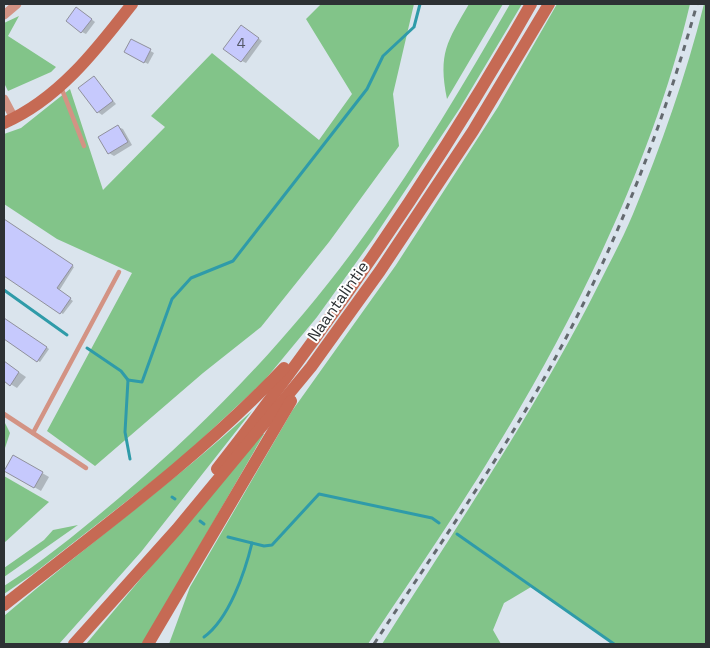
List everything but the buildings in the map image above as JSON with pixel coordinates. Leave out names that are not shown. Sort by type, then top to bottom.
[{"type":"main road","points":[[9,120],[31,109],[60,86],[96,48],[132,4]]},
{"type":"main road","name":"Naantalintie","points":[[120,592],[232,449],[320,330],[460,124],[531,4]]},
{"type":"main road","name":"Naantalintie","points":[[74,644],[177,529],[311,367],[447,171],[549,4]]},
{"type":"main road","points":[[4,605],[121,514],[218,434],[254,400],[320,330]]},
{"type":"main road","points":[[148,644],[311,367]]},
{"type":"street","points":[[4,15],[17,4]]},
{"type":"street","points":[[4,98],[9,120]]},
{"type":"lane","points":[[60,86],[84,146]]},
{"type":"lane","points":[[34,433],[119,272]]},
{"type":"lane","points":[[4,414],[86,468]]},
{"type":"green space","points":[[321,4],[414,4],[393,94],[399,146],[329,242],[261,327],[203,373],[95,466],[47,431],[132,273],[57,239],[4,204],[4,134],[21,128],[70,89],[103,190],[165,127],[151,116],[212,53],[319,140],[352,94],[306,19]]},
{"type":"green space","points":[[469,4],[503,4],[447,99],[444,83],[446,48]]},
{"type":"green space","points":[[510,4],[522,4],[460,108],[373,239],[317,317],[264,381],[177,462],[33,574],[4,594],[4,586],[34,566],[105,510],[187,437],[251,373],[311,305],[366,233],[405,177]]},
{"type":"green space","points":[[557,4],[690,4],[675,62],[656,119],[610,233],[556,344],[481,473],[368,644],[169,644],[190,587],[292,411],[396,265],[498,107]]},
{"type":"green space","points":[[704,4],[706,4],[706,644],[614,644],[531,587],[504,603],[493,630],[501,644],[382,644],[523,421],[576,329],[617,249],[633,214],[663,137],[681,84]]},
{"type":"green space","points":[[19,16],[8,36],[56,67],[51,72],[8,91],[4,83],[4,23]]},
{"type":"green space","points":[[252,411],[141,552],[59,644],[4,644],[4,616],[191,464]]},
{"type":"green space","points":[[4,421],[10,433],[4,451]]},
{"type":"green space","points":[[262,434],[264,434],[143,644],[86,644]]},
{"type":"green space","points":[[4,476],[49,502],[4,543]]},
{"type":"green space","points":[[78,525],[4,577],[4,568],[44,540],[53,530]]},
{"type":"waterway","points":[[130,459],[125,432],[128,380],[142,382],[172,299],[191,278],[233,261],[367,89],[383,56],[414,27],[420,4]]},
{"type":"waterway","points":[[4,290],[67,335]]},
{"type":"waterway","points":[[87,348],[121,371],[128,380]]},
{"type":"waterway","points":[[228,537],[264,546],[272,545],[319,494],[432,518],[439,523]]},
{"type":"waterway","points":[[200,521],[204,524]]},
{"type":"waterway","points":[[457,534],[614,644]]},
{"type":"waterway","points":[[204,637],[221,619],[235,594],[252,543]]},
{"type":"railway","points":[[374,644],[510,436],[575,321],[635,188],[668,97],[697,4]]}]
